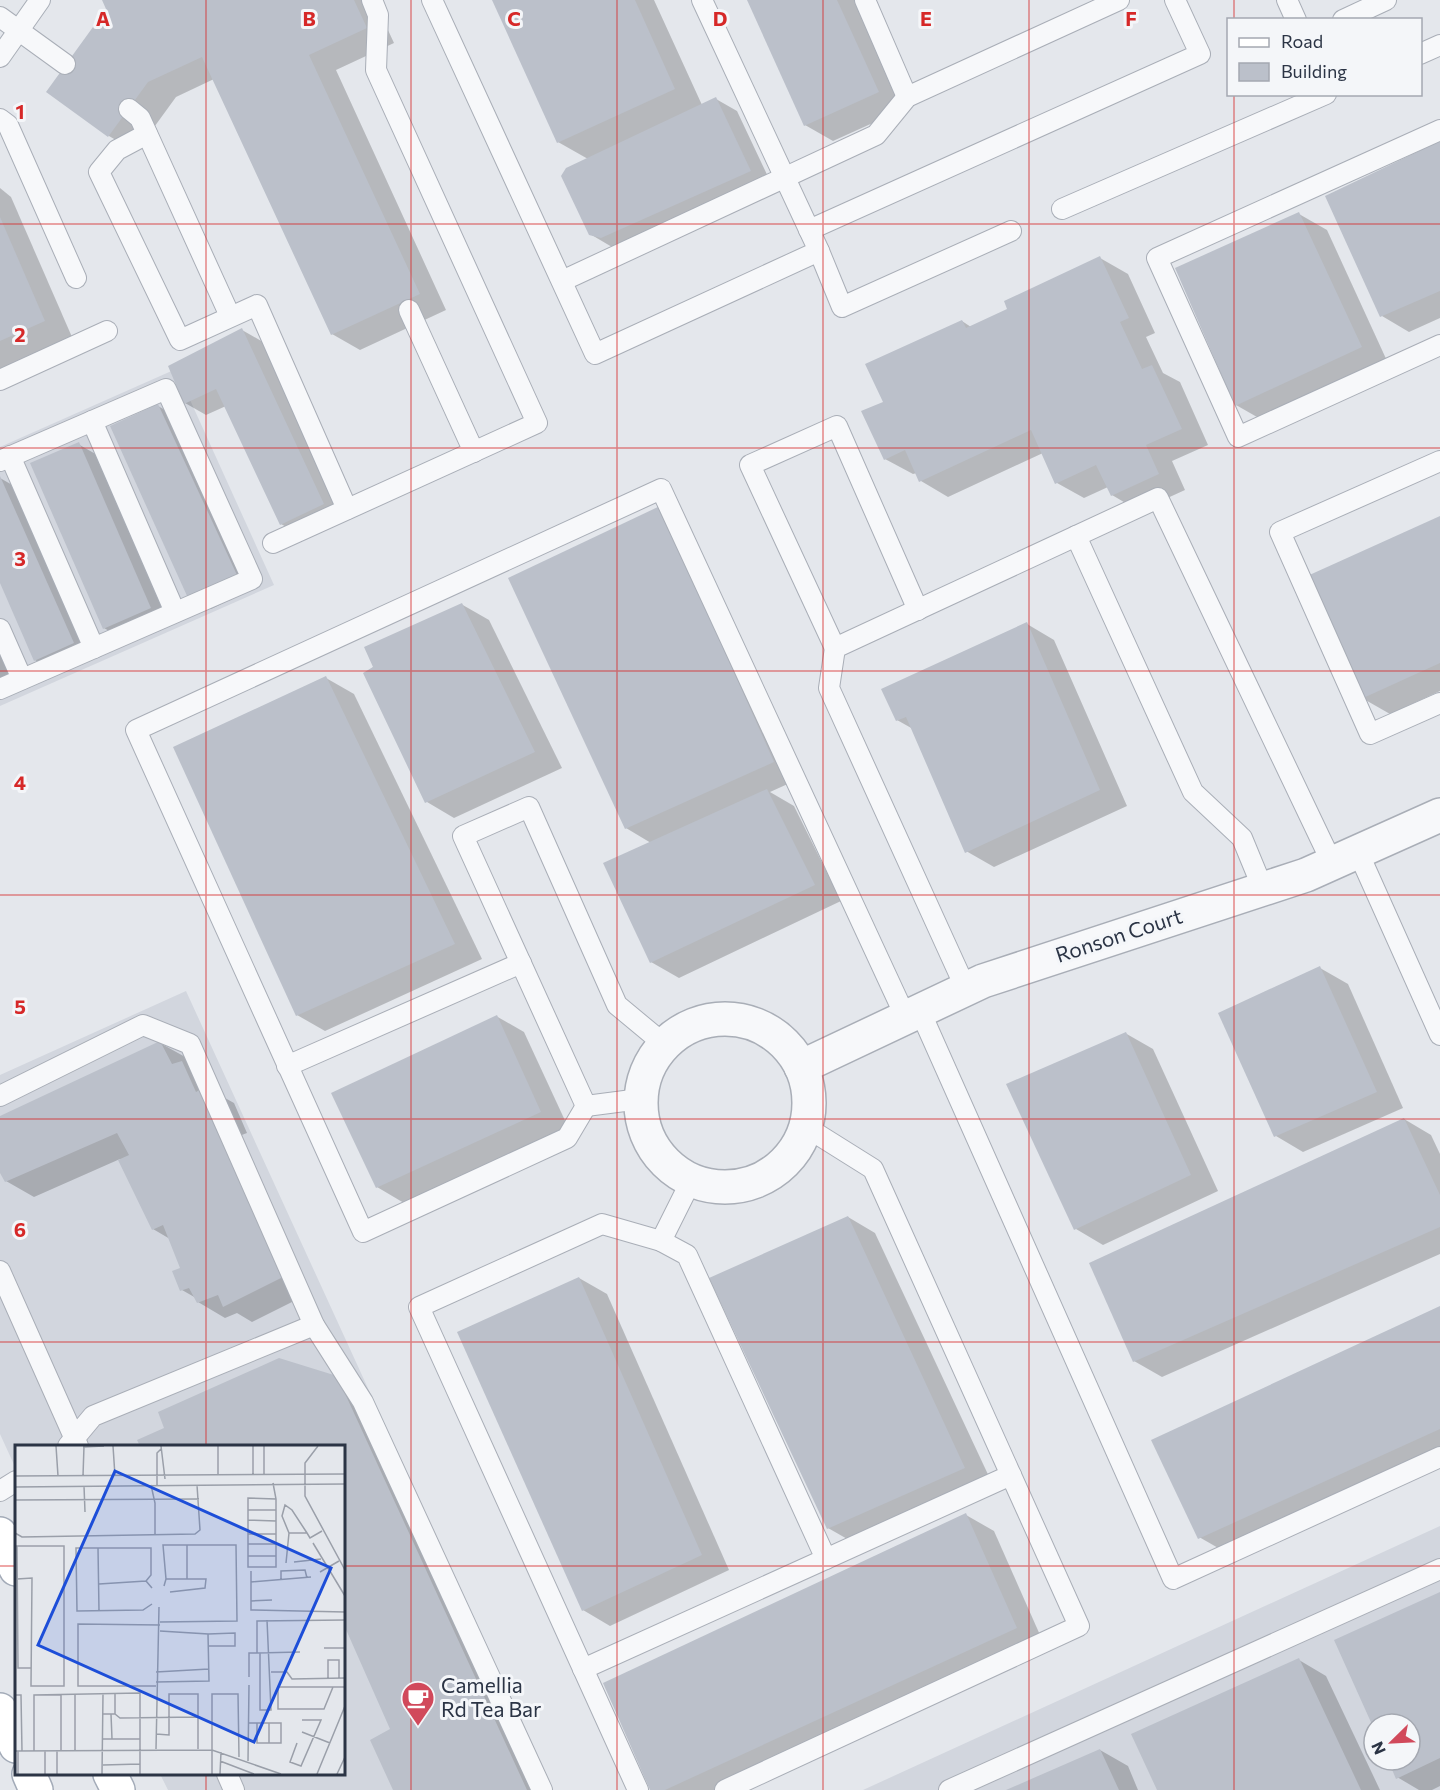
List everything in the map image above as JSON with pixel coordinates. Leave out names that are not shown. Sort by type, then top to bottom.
[{"type":"main road","points":[[0,1534],[15,1567]]},
{"type":"main road","points":[[0,1710],[15,1744]]},
{"type":"main road","points":[[111,1775],[118,1790]]},
{"type":"street","name":"Ronson Court","points":[[801,1067],[983,981],[1306,875],[1440,815]]},
{"type":"street","points":[[718,1018],[738,1019],[758,1025],[776,1035],[801,1067],[808,1086],[809,1107],[806,1127],[798,1146],[786,1162],[770,1175],[752,1184],[732,1188],[711,1187],[691,1181],[674,1171],[659,1157],[648,1139],[642,1120],[640,1099],[643,1079],[651,1060],[663,1044],[679,1031],[698,1022],[718,1018]]},
{"type":"lane","points":[[0,57],[40,0]]},
{"type":"lane","points":[[273,543],[537,423],[376,70],[378,15],[372,0]]},
{"type":"lane","points":[[432,0],[596,354],[819,251]]},
{"type":"lane","points":[[702,0],[819,251],[842,307],[1011,231]]},
{"type":"lane","points":[[865,0],[908,97]]},
{"type":"lane","points":[[562,280],[876,135],[908,97],[1119,0]]},
{"type":"lane","points":[[809,230],[1200,54],[1175,0]]},
{"type":"lane","points":[[1287,0],[1295,18]]},
{"type":"lane","points":[[1347,18],[1386,0]]},
{"type":"lane","points":[[0,17],[65,64]]},
{"type":"lane","points":[[1422,53],[1440,45]]},
{"type":"lane","points":[[1062,209],[1321,96]]},
{"type":"lane","points":[[129,109],[140,118],[231,316]]},
{"type":"lane","points":[[0,119],[8,125],[76,278]]},
{"type":"lane","points":[[1440,130],[1157,258],[1238,437],[1440,345]]},
{"type":"lane","points":[[147,134],[117,150],[99,172],[180,340],[257,305],[347,509]]},
{"type":"lane","points":[[409,310],[474,452]]},
{"type":"lane","points":[[0,380],[108,331]]},
{"type":"lane","points":[[0,689],[94,648],[175,612],[252,579],[166,389],[5,459],[94,648]]},
{"type":"lane","points":[[92,421],[175,612]]},
{"type":"lane","points":[[918,610],[837,426],[750,465],[835,648],[829,687],[966,989]]},
{"type":"lane","points":[[1440,461],[1280,532],[1370,734],[1440,703]]},
{"type":"lane","points":[[586,1106],[567,1138],[363,1232],[136,730],[661,489],[913,1014],[1173,1580],[1440,1457]]},
{"type":"lane","points":[[835,648],[1158,498],[1440,1035]]},
{"type":"lane","points":[[1076,536],[1193,792],[1242,838],[1263,889]]},
{"type":"lane","points":[[0,629],[22,679]]},
{"type":"lane","points":[[586,1106],[464,836],[529,807],[617,1005],[663,1044]]},
{"type":"lane","points":[[287,1066],[521,963]]},
{"type":"lane","points":[[0,1096],[142,1025],[190,1044],[314,1325],[363,1402],[542,1790]]},
{"type":"lane","points":[[586,1106],[640,1099]]},
{"type":"lane","points":[[725,1790],[1079,1626],[873,1169],[806,1127]]},
{"type":"lane","points":[[662,1241],[691,1181]]},
{"type":"lane","points":[[638,1790],[419,1306],[602,1224],[662,1241],[687,1255],[826,1559]]},
{"type":"lane","points":[[0,1271],[74,1444]]},
{"type":"lane","points":[[74,1444],[93,1416],[314,1325]]},
{"type":"lane","points":[[583,1670],[1011,1475]]},
{"type":"lane","points":[[0,1491],[15,1482]]},
{"type":"lane","points":[[949,1790],[1440,1569]]},
{"type":"lane","points":[[228,1775],[234,1790]]},
{"type":"shaded area","points":[[176,369],[274,585],[0,706],[0,447]]},
{"type":"shaded area","points":[[186,991],[552,1790],[168,1790],[160,1775],[345,1775],[345,1445],[15,1445],[15,1467],[0,1434],[0,1075]]},
{"type":"shaded area","points":[[1440,1526],[1440,1790],[863,1790]]},
{"type":"building","points":[[102,0],[354,0],[367,28],[309,55],[420,294],[331,335],[202,57],[148,82],[108,137],[46,92],[106,9]]},
{"type":"building","points":[[492,0],[635,0],[675,89],[557,143]]},
{"type":"building","points":[[747,0],[837,0],[879,92],[804,126]]},
{"type":"building","points":[[716,97],[751,171],[601,238],[589,235],[561,176],[566,168]]},
{"type":"building","points":[[1440,141],[1440,291],[1380,317],[1325,196]]},
{"type":"building","points":[[1299,212],[1362,347],[1235,406],[1175,268]]},
{"type":"building","points":[[0,217],[45,321],[0,341]]},
{"type":"building","points":[[1100,256],[1129,318],[1120,322],[1142,369],[1152,365],[1182,429],[1146,445],[1159,474],[1111,496],[1096,465],[1055,484],[1031,430],[919,482],[905,450],[884,460],[861,411],[883,402],[865,364],[962,320],[966,328],[1007,309],[1004,301]]},
{"type":"building","points":[[242,328],[324,504],[280,525],[216,389],[184,404],[168,366]]},
{"type":"building","points":[[158,404],[237,575],[188,598],[110,426]]},
{"type":"building","points":[[79,442],[151,608],[103,629],[30,463]]},
{"type":"building","points":[[0,476],[74,643],[34,661],[0,583]]},
{"type":"building","points":[[660,506],[774,762],[625,829],[508,578]]},
{"type":"building","points":[[1440,516],[1440,663],[1361,699],[1305,577]]},
{"type":"building","points":[[462,603],[535,752],[425,803],[363,673],[373,667],[364,647]]},
{"type":"building","points":[[1027,622],[1100,790],[965,853],[906,717],[896,721],[881,689]]},
{"type":"building","points":[[326,676],[455,944],[296,1016],[173,747]]},
{"type":"building","points":[[767,789],[815,885],[650,963],[603,863]]},
{"type":"building","points":[[1320,966],[1377,1092],[1274,1137],[1218,1013]]},
{"type":"building","points":[[497,1015],[541,1112],[376,1188],[331,1093]]},
{"type":"building","points":[[1126,1032],[1191,1175],[1074,1230],[1006,1084]]},
{"type":"building","points":[[160,1041],[172,1064],[182,1061],[196,1092],[206,1086],[220,1117],[212,1120],[283,1277],[223,1307],[218,1295],[197,1303],[189,1288],[180,1291],[172,1271],[180,1268],[163,1225],[152,1230],[118,1160],[129,1155],[117,1133],[5,1182],[0,1173],[0,1116]]},
{"type":"building","points":[[1404,1118],[1440,1195],[1440,1227],[1133,1362],[1089,1263]]},
{"type":"building","points":[[848,1216],[965,1468],[827,1529],[709,1278]]},
{"type":"building","points":[[579,1277],[702,1555],[582,1611],[457,1332]]},
{"type":"building","points":[[1440,1306],[1440,1429],[1198,1539],[1151,1440]]},
{"type":"building","points":[[279,1358],[337,1376],[527,1790],[393,1790],[370,1740],[390,1729],[345,1627],[345,1445],[140,1445],[137,1440],[164,1428],[158,1412]]},
{"type":"building","points":[[966,1513],[1017,1628],[665,1790],[650,1790],[603,1683]]},
{"type":"building","points":[[1440,1592],[1440,1758],[1422,1767],[1422,1712],[1366,1712],[1334,1640]]},
{"type":"building","points":[[1299,1658],[1361,1790],[1157,1790],[1131,1734]]},
{"type":"building","points":[[1100,1749],[1119,1790],[1006,1790]]},
{"type":"building","points":[[1393,1772],[1411,1772],[1396,1779]]},
{"type":"place","name":"Camellia Rd Tea Bar","points":[[418,1727]]}]
